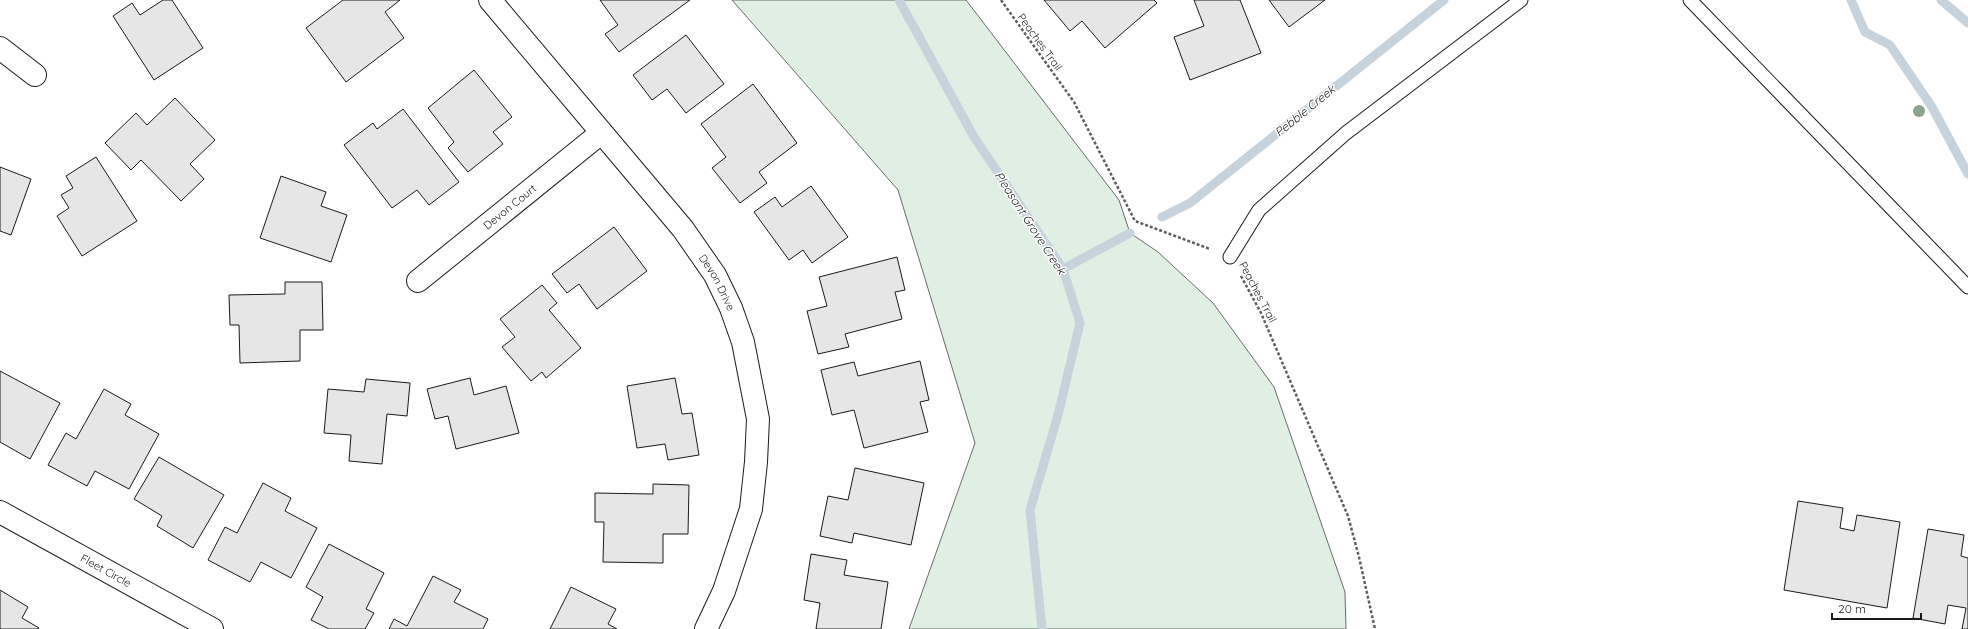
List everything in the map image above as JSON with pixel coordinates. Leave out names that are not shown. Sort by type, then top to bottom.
[{"type":"street","name":"Devon Drive","points":[[490,0],[682,229],[715,275],[736,321],[743,342],[752,380],[758,419],[756,462],[751,509],[724,591],[706,629]]},
{"type":"street","points":[[0,48],[35,75]]},
{"type":"street","name":"Devon Court","points":[[418,281],[600,133]]},
{"type":"street","name":"Fleet Circle","points":[[0,512],[212,629]]},
{"type":"lane","points":[[1230,257],[1259,210],[1334,144],[1521,0]]},
{"type":"lane","points":[[1690,0],[1968,287]]},
{"type":"path","name":"Peaches Trail","points":[[1001,0],[1074,102],[1135,221],[1230,257],[1261,313],[1348,516],[1375,629]]},
{"type":"green space","points":[[732,0],[966,0],[1119,200],[1130,233],[1158,252],[1213,303],[1274,387],[1345,592],[1346,629],[909,629],[975,443],[898,190]]},
{"type":"building","points":[[163,0],[172,0],[203,48],[154,80],[113,16],[132,3],[140,15]]},
{"type":"building","points":[[343,0],[400,0],[385,12],[404,38],[346,82],[306,28]]},
{"type":"building","points":[[600,0],[690,0],[619,52],[605,34],[618,25]]},
{"type":"building","points":[[1044,0],[1154,0],[1157,3],[1105,48],[1082,21],[1070,31]]},
{"type":"building","points":[[1194,0],[1240,0],[1261,53],[1190,80],[1174,37],[1204,26]]},
{"type":"building","points":[[1269,0],[1325,0],[1289,27]]},
{"type":"building","points":[[686,35],[724,84],[686,113],[667,89],[652,100],[633,75]]},
{"type":"building","points":[[474,70],[512,117],[493,132],[503,144],[468,172],[448,148],[454,142],[428,108]]},
{"type":"building","points":[[753,84],[797,143],[759,172],[767,183],[740,203],[712,168],[726,157],[701,124]]},
{"type":"building","points":[[175,98],[215,140],[190,164],[204,179],[181,201],[141,160],[131,170],[105,143],[136,113],[147,125]]},
{"type":"building","points":[[403,109],[459,182],[429,205],[417,190],[392,208],[344,145],[373,123],[377,129]]},
{"type":"building","points":[[96,157],[137,221],[82,256],[57,216],[69,208],[61,195],[73,188],[66,176]]},
{"type":"building","points":[[0,167],[31,179],[11,235],[0,231]]},
{"type":"building","points":[[281,176],[326,192],[321,206],[347,215],[331,262],[260,238]]},
{"type":"building","points":[[811,186],[848,237],[812,263],[803,250],[789,260],[754,212],[775,197],[782,207]]},
{"type":"building","points":[[614,227],[647,271],[597,309],[579,284],[567,293],[552,274]]},
{"type":"building","points":[[897,257],[905,290],[895,292],[902,319],[845,334],[849,347],[818,354],[807,311],[827,306],[819,277]]},
{"type":"building","points":[[285,282],[322,282],[323,330],[300,330],[300,361],[240,363],[239,325],[230,325],[229,295],[285,294]]},
{"type":"building","points":[[542,285],[557,303],[549,310],[581,348],[546,378],[542,372],[531,381],[502,347],[515,337],[500,319]]},
{"type":"building","points":[[920,361],[929,400],[920,402],[928,432],[864,448],[854,410],[832,415],[821,370],[854,362],[858,376]]},
{"type":"building","points":[[0,371],[60,403],[30,459],[0,442]]},
{"type":"building","points":[[470,378],[474,395],[506,386],[519,433],[456,449],[448,416],[435,419],[427,389]]},
{"type":"building","points":[[675,378],[682,414],[692,413],[699,455],[668,460],[665,444],[637,448],[627,386]]},
{"type":"building","points":[[366,379],[410,383],[407,416],[387,414],[382,464],[349,461],[351,435],[324,433],[328,389],[364,392]]},
{"type":"building","points":[[104,389],[131,404],[125,415],[159,434],[129,489],[95,471],[87,486],[48,465],[66,433],[76,439]]},
{"type":"building","points":[[159,457],[224,495],[193,548],[157,526],[162,516],[134,499]]},
{"type":"building","points":[[855,468],[924,483],[911,545],[854,533],[852,543],[820,536],[828,496],[848,500]]},
{"type":"building","points":[[263,483],[291,498],[285,511],[317,528],[291,578],[261,562],[250,582],[208,560],[225,527],[237,533]]},
{"type":"building","points":[[653,484],[689,485],[688,534],[663,534],[663,563],[603,562],[604,522],[595,522],[595,493],[653,494]]},
{"type":"building","points":[[1798,501],[1843,508],[1840,528],[1854,531],[1857,515],[1900,522],[1887,608],[1784,590]]},
{"type":"building","points":[[1928,529],[1964,535],[1961,556],[1968,558],[1968,629],[1962,629],[1966,608],[1948,605],[1945,624],[1913,618]]},
{"type":"building","points":[[329,544],[384,573],[366,609],[374,613],[365,629],[329,629],[311,620],[323,597],[306,587]]},
{"type":"building","points":[[811,554],[847,560],[844,575],[888,582],[881,629],[816,629],[820,603],[804,600]]},
{"type":"building","points":[[433,576],[461,590],[454,602],[488,619],[483,629],[389,629],[394,619],[407,626]]},
{"type":"building","points":[[571,587],[616,609],[608,624],[617,629],[550,629]]},
{"type":"building","points":[[0,590],[28,607],[22,618],[39,628],[38,629],[0,629]]},
{"type":"waterway","name":"Pleasant Grove Creek","points":[[899,0],[974,137],[1063,269],[1080,323],[1058,415],[1030,510],[1042,629]]},
{"type":"waterway","name":"Pebble Creek","points":[[1162,217],[1190,203],[1444,0]]},
{"type":"waterway","points":[[1851,0],[1865,32],[1890,45],[1932,107],[1968,174]]},
{"type":"waterway","points":[[1941,0],[1968,23]]},
{"type":"waterway","name":"Pebble Creek","points":[[1063,269],[1130,233]]}]
